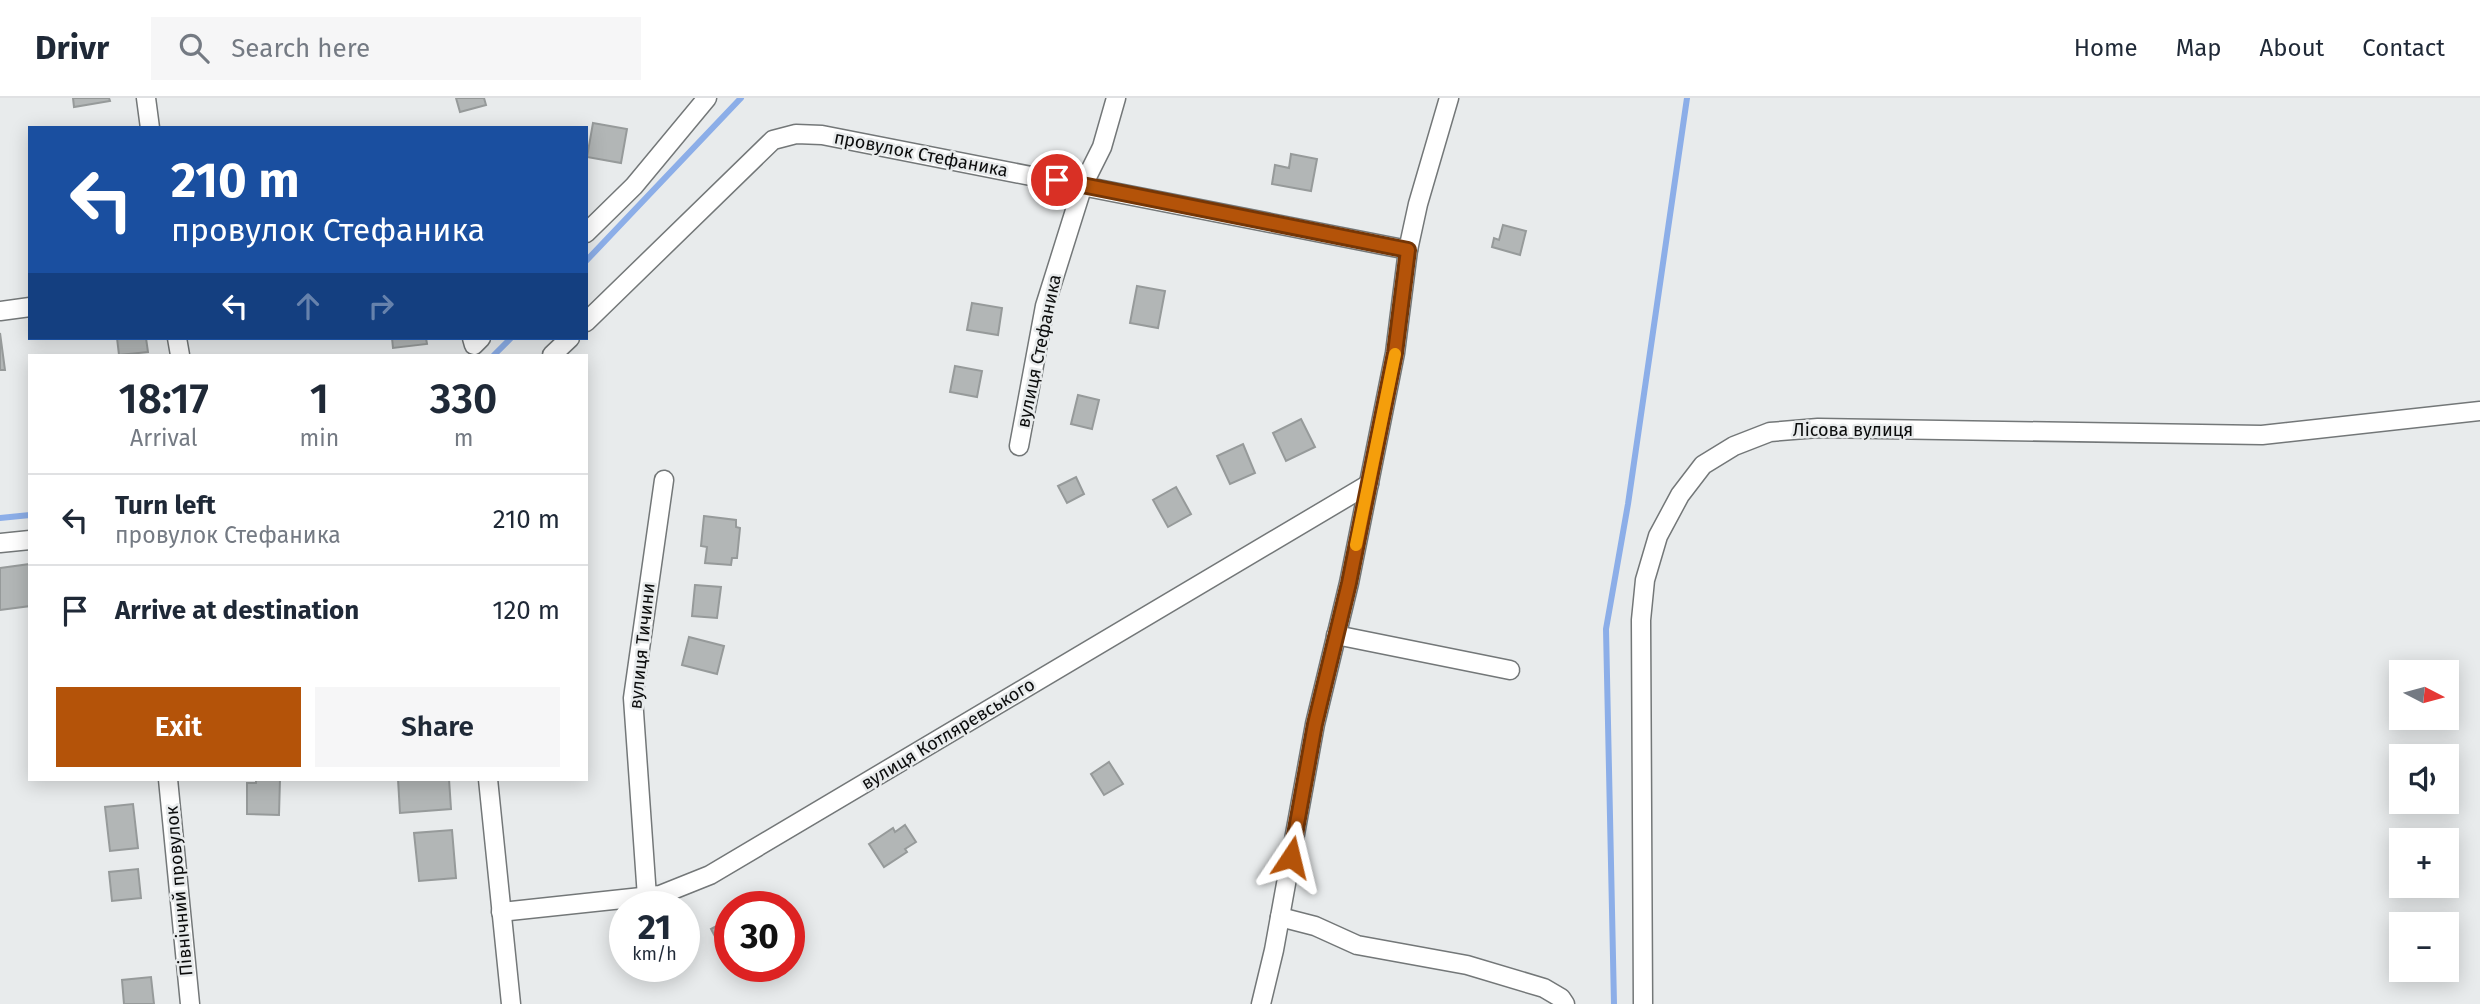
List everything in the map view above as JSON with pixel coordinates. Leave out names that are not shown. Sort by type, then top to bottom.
[{"type":"street","points":[[146,98],[150,126]]},
{"type":"street","points":[[588,231],[634,186],[707,98]]},
{"type":"street","name":"вулиця Стефаника","points":[[1019,446],[1045,306],[1083,185],[1102,147],[1116,98]]},
{"type":"street","points":[[1261,1004],[1280,917],[1315,724],[1369,484],[1395,353],[1408,250],[1418,204],[1449,98]]},
{"type":"street","name":"провулок Стефаника","points":[[588,320],[773,139],[796,134],[822,135],[1408,250]]},
{"type":"street","points":[[0,311],[28,307]]},
{"type":"street","points":[[553,354],[568,340]]},
{"type":"street","name":"Лісова вулиця","points":[[1643,1004],[1640,679],[1645,580],[1658,536],[1680,495],[1703,466],[1734,446],[1770,432],[1818,428],[2262,435],[2480,411]]},
{"type":"street","name":"вулиця Тичини","points":[[647,891],[633,698],[664,480]]},
{"type":"street","name":"вулиця Котляревського","points":[[670,891],[710,875],[1369,484]]},
{"type":"street","points":[[0,542],[28,540]]},
{"type":"street","points":[[1336,635],[1510,670]]},
{"type":"street","name":"Північний провулок","points":[[168,781],[190,1004]]},
{"type":"street","points":[[488,781],[511,1004]]},
{"type":"street","name":"вулиця Котляревського","points":[[501,912],[609,901]]},
{"type":"street","points":[[1280,917],[1315,926],[1357,945],[1467,965],[1544,988],[1561,998],[1565,1004]]},
{"type":"building","points":[[73,98],[109,98],[110,101],[74,107]]},
{"type":"building","points":[[456,98],[484,98],[486,105],[460,112]]},
{"type":"building","points":[[593,123],[627,129],[621,163],[588,157]]},
{"type":"building","points":[[1291,154],[1317,159],[1311,191],[1272,184],[1275,165],[1289,168]]},
{"type":"building","points":[[1503,225],[1526,231],[1520,255],[1492,247],[1494,238],[1499,240]]},
{"type":"building","points":[[1137,286],[1165,291],[1158,328],[1130,323]]},
{"type":"building","points":[[972,303],[1002,308],[998,335],[967,330]]},
{"type":"building","points":[[0,333],[5,370],[0,370]]},
{"type":"building","points":[[117,340],[146,340],[148,352],[119,354]]},
{"type":"building","points":[[392,340],[426,340],[427,344],[393,348]]},
{"type":"building","points":[[955,366],[982,371],[977,397],[950,392]]},
{"type":"building","points":[[1078,395],[1099,400],[1092,429],[1071,424]]},
{"type":"building","points":[[1301,419],[1315,447],[1286,461],[1273,433]]},
{"type":"building","points":[[1243,444],[1255,473],[1230,484],[1217,456]]},
{"type":"building","points":[[1076,477],[1084,494],[1067,503],[1058,486]]},
{"type":"building","points":[[1176,487],[1191,514],[1168,527],[1153,500]]},
{"type":"building","points":[[704,516],[736,520],[736,527],[740,528],[737,558],[732,558],[731,565],[705,563],[707,547],[701,546]]},
{"type":"building","points":[[28,564],[28,606],[0,610],[0,568]]},
{"type":"building","points":[[695,585],[721,587],[717,618],[692,616]]},
{"type":"building","points":[[689,637],[724,646],[717,674],[682,665]]},
{"type":"building","points":[[1109,762],[1123,784],[1104,795],[1091,774]]},
{"type":"building","points":[[280,781],[279,815],[247,814],[247,783]]},
{"type":"building","points":[[398,781],[449,781],[451,809],[400,813]]},
{"type":"building","points":[[133,804],[138,848],[110,851],[105,807]]},
{"type":"building","points":[[905,825],[916,842],[905,849],[907,852],[884,867],[869,844],[893,828],[895,832]]},
{"type":"building","points":[[452,830],[456,878],[419,881],[414,833]]},
{"type":"building","points":[[138,869],[141,898],[112,901],[109,872]]},
{"type":"building","points":[[151,977],[154,1004],[124,1004],[122,980]]},
{"type":"waterway","points":[[588,259],[741,98]]},
{"type":"waterway","points":[[1614,1004],[1606,629],[1628,504],[1687,98]]},
{"type":"waterway","points":[[495,354],[509,340]]},
{"type":"waterway","points":[[0,518],[28,515]]},
{"type":"slow traffic","points":[[1356,545],[1395,354]]},
{"type":"route","points":[[1057,180],[1408,250],[1395,353],[1349,583],[1315,724],[1291,857]]}]
